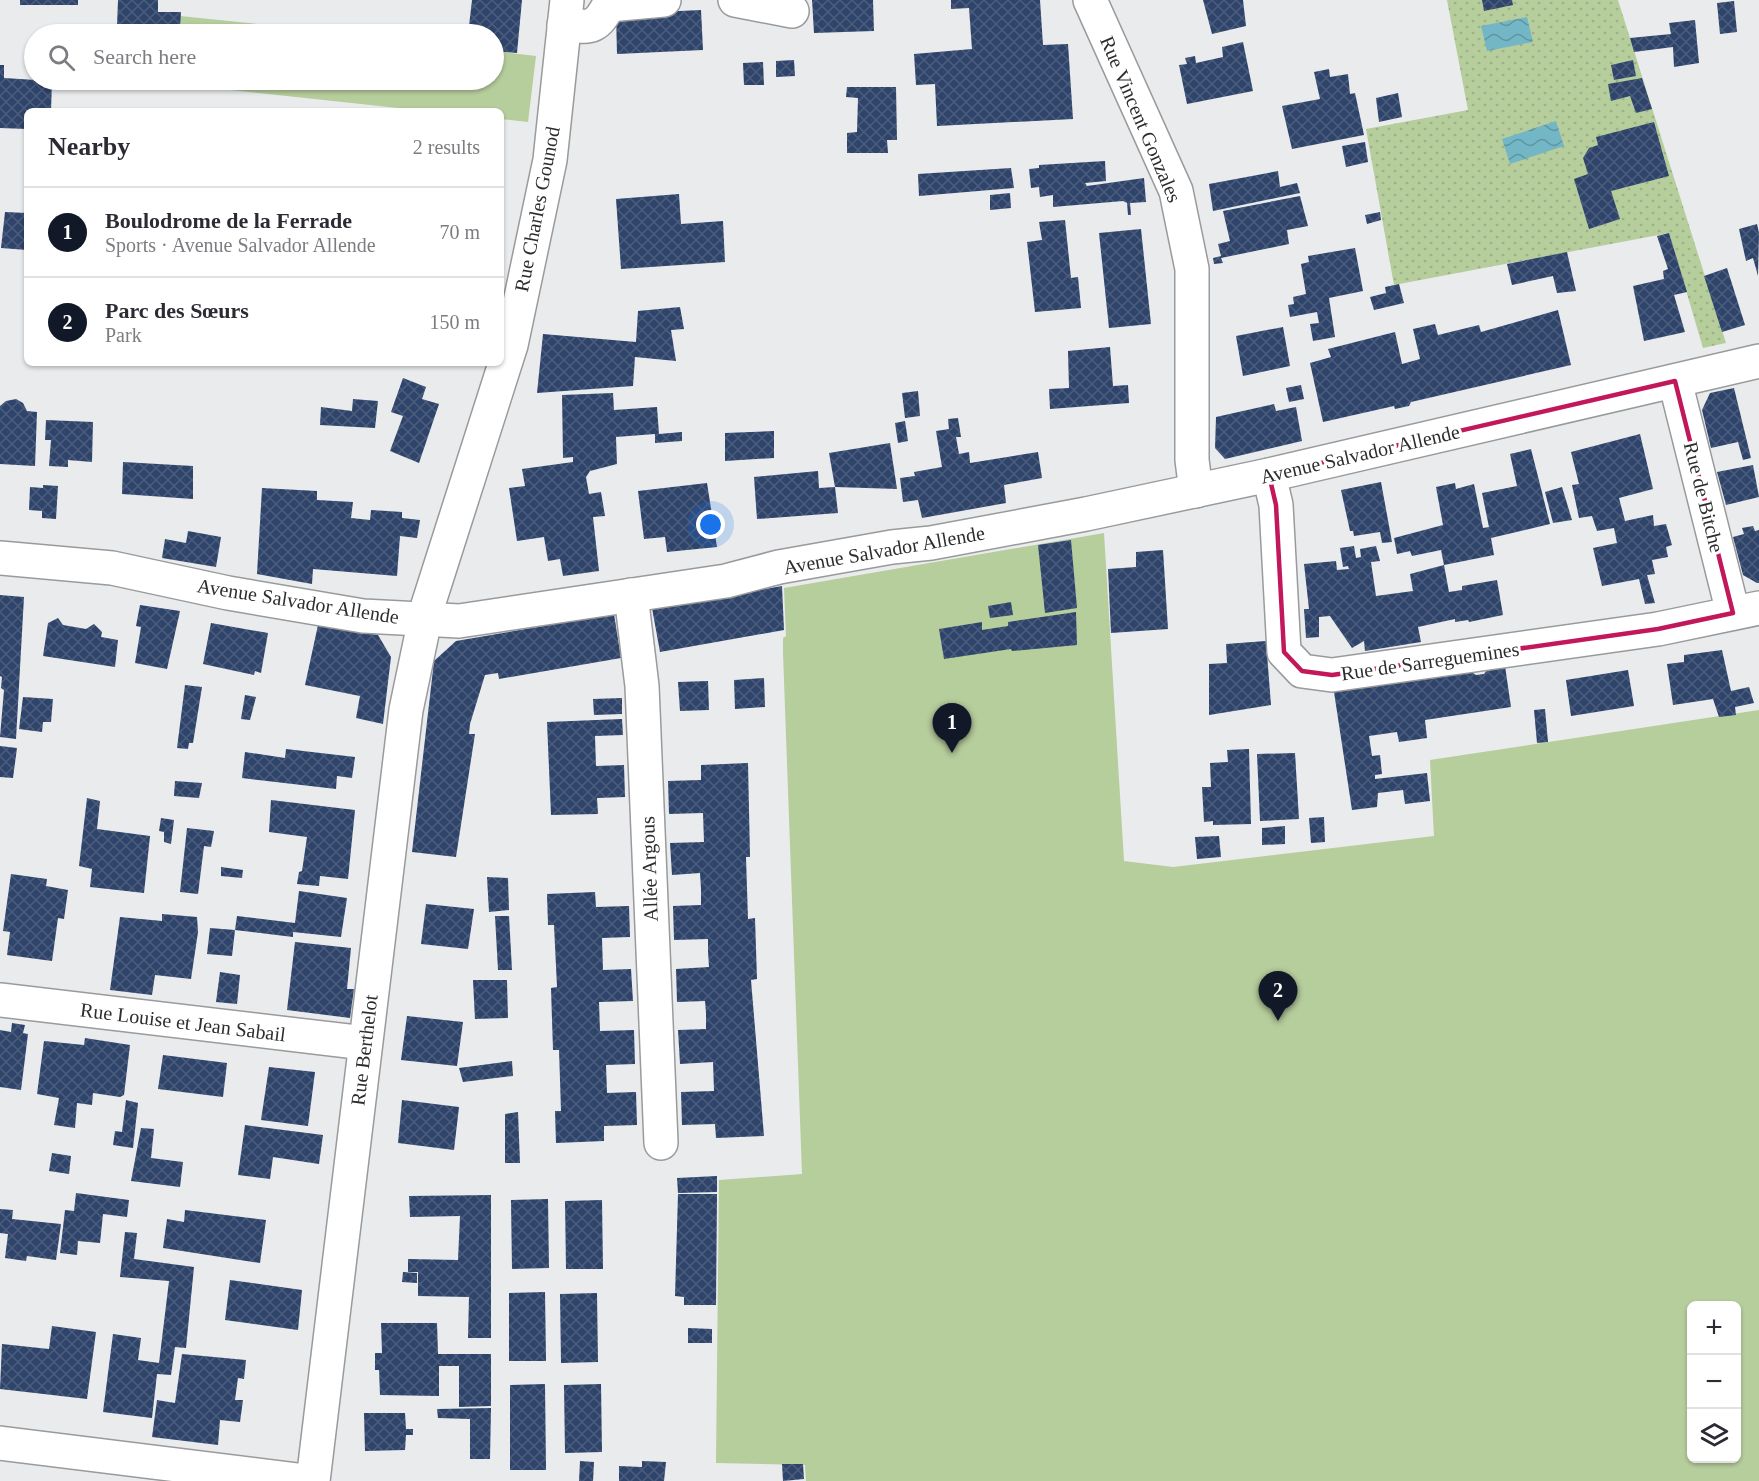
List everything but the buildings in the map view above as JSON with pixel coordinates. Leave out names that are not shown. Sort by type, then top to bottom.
[{"type":"street","points":[[566,13],[591,27],[600,22],[609,5],[664,0]]},
{"type":"street","points":[[735,0],[792,11]]},
{"type":"street","name":"Rue Vincent Gonzales","points":[[1090,0],[1171,181],[1178,202],[1192,269],[1192,460],[1196,491]]},
{"type":"street","name":"Rue Charles Gounod","points":[[423,620],[511,345],[550,160],[566,13]]},
{"type":"street","name":"Avenue Salvador Allende","points":[[0,558],[112,568],[228,593],[352,614],[459,621],[511,615],[726,580],[779,567],[881,549],[931,543],[1196,491],[1759,361]]},
{"type":"street","name":"Rue de Bitche","points":[[1675,381],[1746,610]]},
{"type":"street","name":"Rue de Sarreguemines","points":[[1269,475],[1276,505],[1284,651],[1302,671],[1332,675],[1658,629],[1746,610]]},
{"type":"street","name":"Allée Argous","points":[[630,595],[642,686],[661,1143]]},
{"type":"street","name":"Rue Berthelot","points":[[313,1481],[406,710],[423,620]]},
{"type":"street","name":"Rue Louise et Jean Sabail","points":[[0,1000],[365,1043]]},
{"type":"street","points":[[0,1443],[306,1481]]},
{"type":"highlighted area","points":[[1675,381],[1733,613],[1658,629],[1332,675],[1302,671],[1284,652],[1276,505],[1269,475]]},
{"type":"green space","points":[[1447,0],[1618,0],[1726,343],[1703,348],[1669,233],[1394,285],[1366,129],[1468,110]]},
{"type":"green space","points":[[180,16],[257,24],[180,24]]},
{"type":"green space","points":[[504,52],[536,56],[528,122],[504,119],[504,108],[398,108],[232,90],[504,90]]},
{"type":"green space","points":[[1104,533],[1124,861],[1173,867],[1434,836],[1430,760],[1759,710],[1759,1481],[806,1481],[805,1465],[716,1463],[719,1180],[802,1174],[783,653],[783,638],[786,636],[784,588]]},
{"type":"water","points":[[1527,17],[1533,42],[1487,51],[1481,26]]},
{"type":"water","points":[[1556,121],[1564,146],[1510,164],[1502,139]]},
{"type":"place","name":"Boulodrome de la Ferrade","points":[[952,753]]},
{"type":"place","name":"Parc des Sœurs","points":[[1278,1021]]}]
